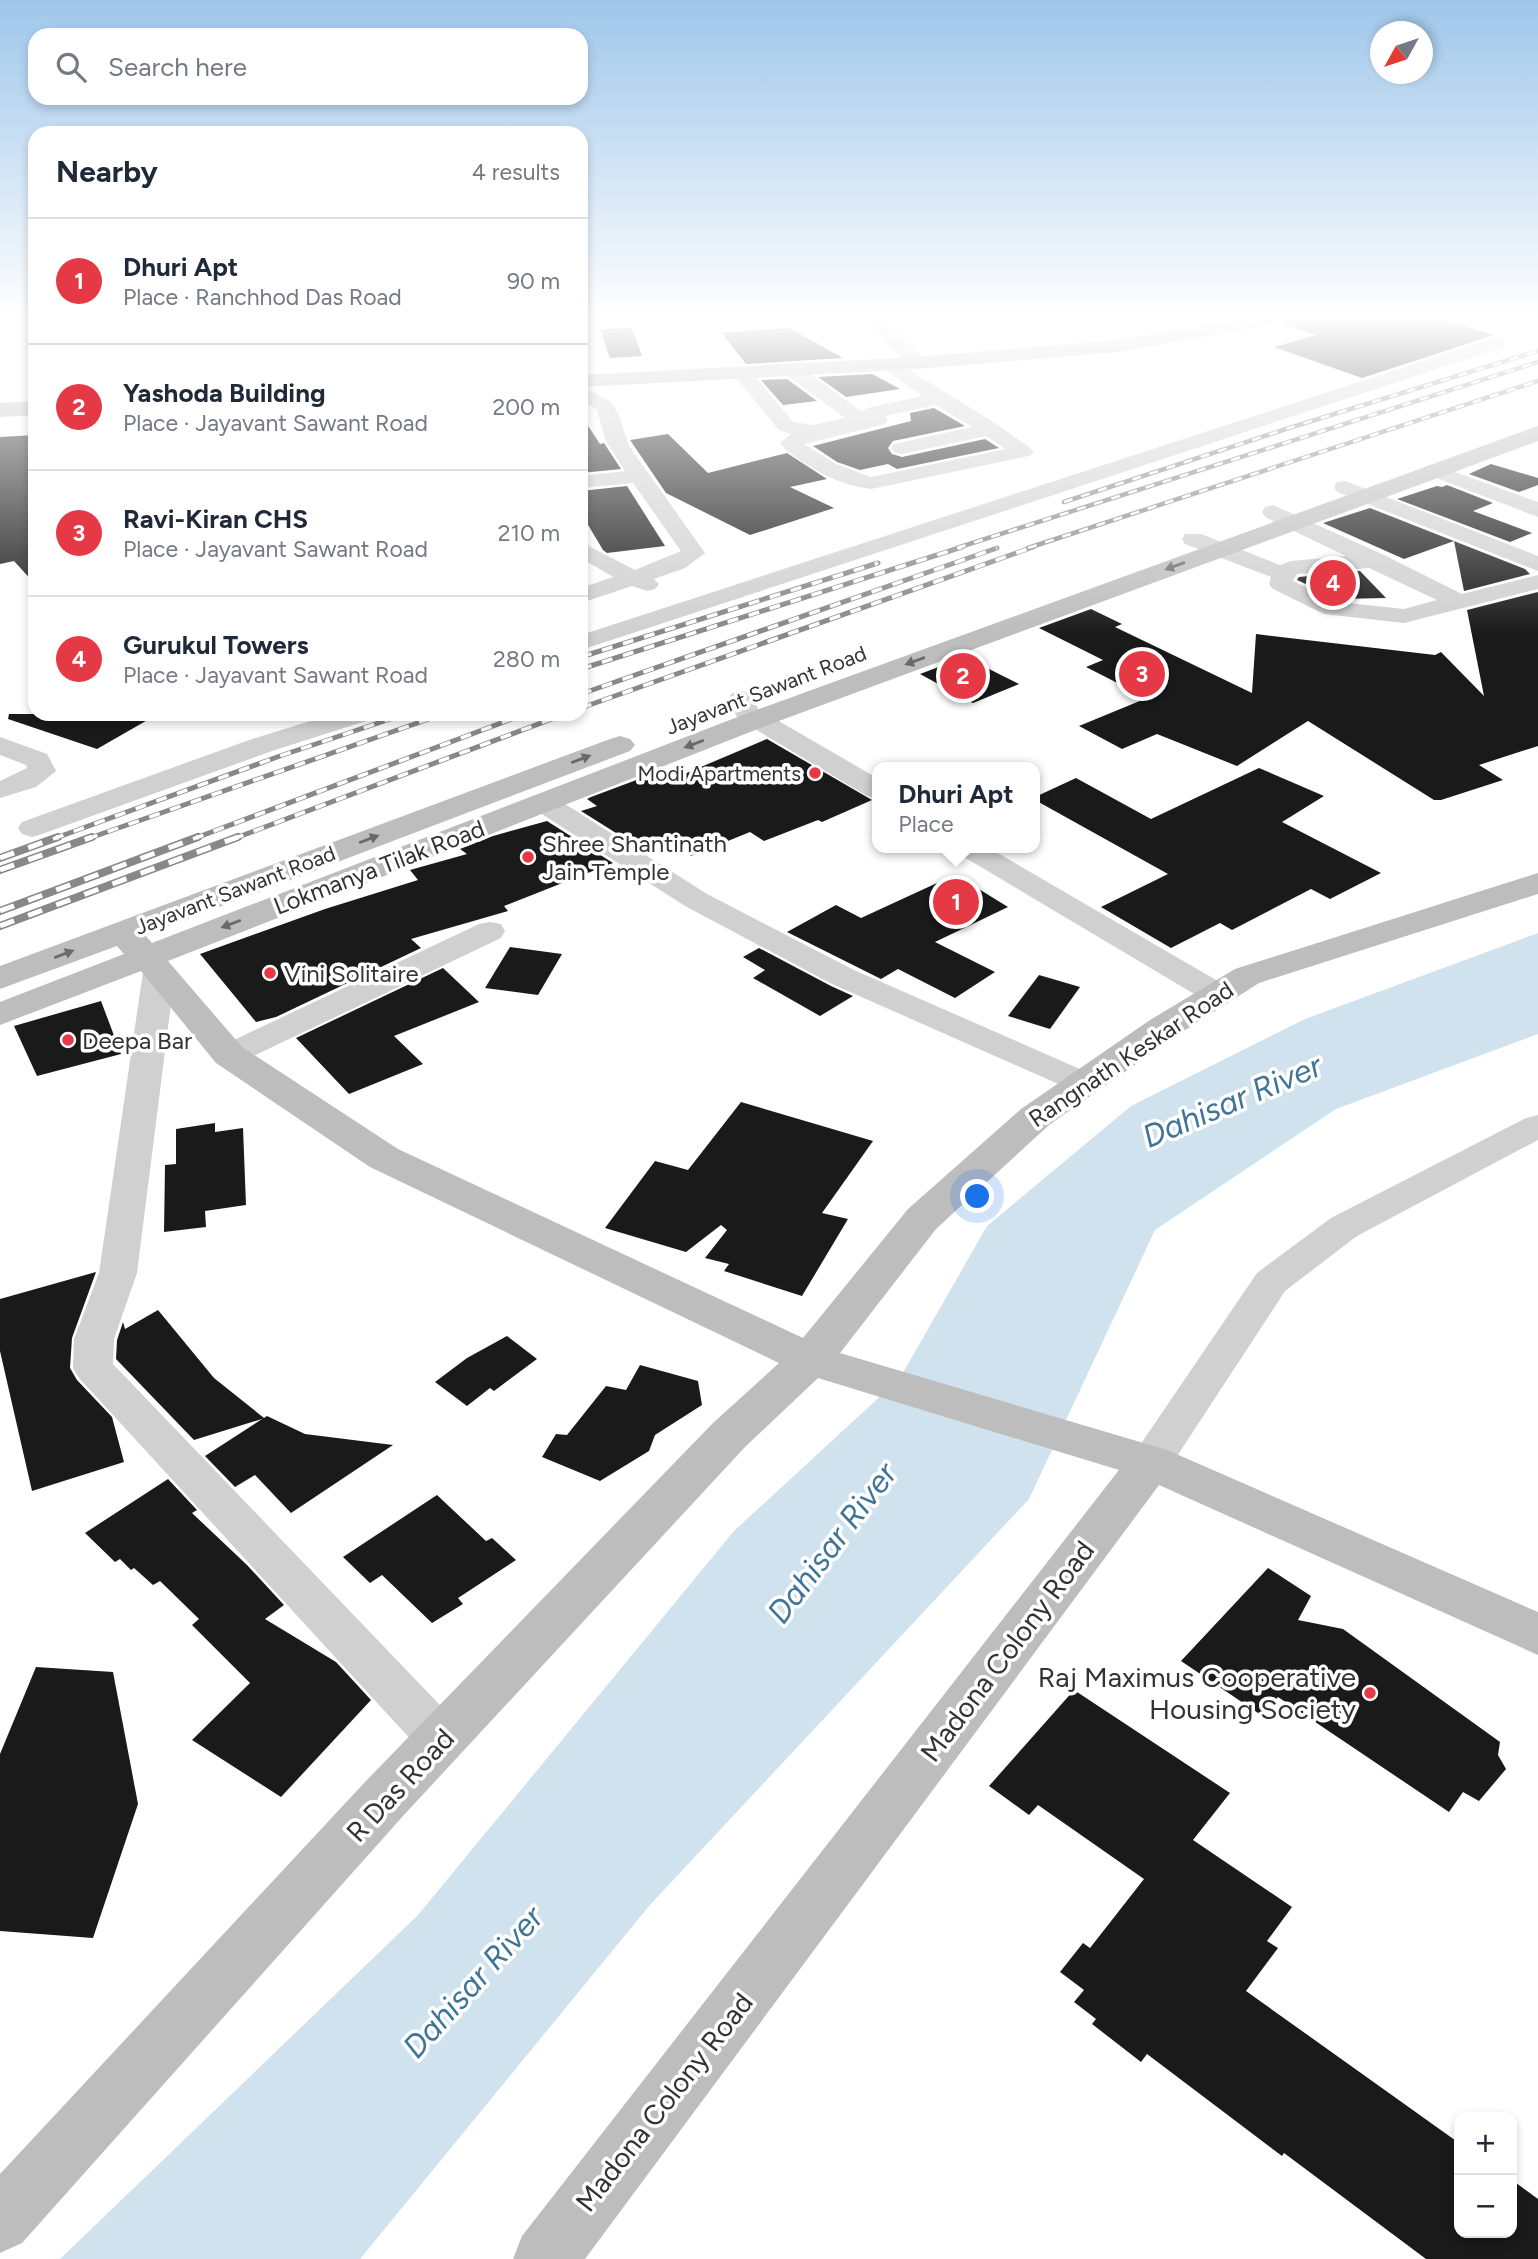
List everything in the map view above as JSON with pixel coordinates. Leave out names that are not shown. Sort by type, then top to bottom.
[{"type":"street","points":[[588,594],[677,563],[694,553],[671,517],[637,476],[613,435],[611,424]]},
{"type":"street","points":[[785,424],[792,429],[813,431],[838,424]]},
{"type":"street","points":[[859,424],[799,438],[790,443],[853,480],[877,483],[1024,451],[984,424]]},
{"type":"street","points":[[588,641],[1249,424]]},
{"type":"street","name":"Jayavant Sawant Road","points":[[0,978],[143,954],[749,709],[928,629],[1206,544],[1356,491],[1529,424]]},
{"type":"street","points":[[901,448],[991,429]]},
{"type":"street","name":"Jayavant Sawant Road","points":[[1356,491],[1433,470],[1538,433]]},
{"type":"street","points":[[1433,470],[1538,510]]},
{"type":"street","points":[[588,481],[637,476]]},
{"type":"street","points":[[1356,491],[1538,564]]},
{"type":"street","points":[[1284,517],[1459,602]]},
{"type":"street","points":[[1206,544],[1283,574]]},
{"type":"street","points":[[588,553],[634,579],[694,607]]},
{"type":"street","points":[[1376,560],[1291,568],[1283,574],[1281,584],[1333,609],[1404,616],[1538,582]]},
{"type":"street","points":[[749,709],[872,787]]},
{"type":"street","name":"Lokmanya Tilak Road","points":[[0,1014],[143,954],[544,803],[749,709]]},
{"type":"street","points":[[32,828],[262,745],[338,721]]},
{"type":"street","points":[[0,745],[37,760],[42,772],[0,790]]},
{"type":"street","points":[[544,803],[696,900],[830,971],[1084,1083]]},
{"type":"street","points":[[977,853],[1217,994]]},
{"type":"street","name":"Rangnath Keskar Road","points":[[810,1360],[922,1219],[1035,1117],[1217,994],[1247,976],[1538,883]]},
{"type":"street","points":[[229,1055],[490,931]]},
{"type":"street","points":[[143,954],[229,1055],[384,1158],[810,1360],[1151,1462],[1538,1634]]},
{"type":"street","points":[[143,954],[118,1273],[94,1339],[93,1368],[442,1740]]},
{"type":"street","name":"Madona Colony Road","points":[[545,2259],[1151,1462],[1271,1282],[1344,1227],[1538,1126]]},
{"type":"street","name":"R Das Road","points":[[0,2221],[384,1799],[729,1434],[810,1360]]},
{"type":"water","name":"Dahisar River","points":[[1538,933],[1538,1034],[1336,1109],[1155,1230],[1029,1499],[649,1906],[360,2259],[60,2259],[418,1915],[734,1531],[900,1378],[987,1226],[1131,1106],[1305,1019]]},
{"type":"building","points":[[898,424],[962,424],[965,426],[893,441],[888,448],[892,454],[902,457],[985,439],[999,448],[897,469],[888,464],[860,470],[837,462],[813,446]]},
{"type":"building","points":[[588,426],[600,444],[604,443],[621,469],[588,472]]},
{"type":"building","points":[[668,434],[708,473],[787,453],[827,479],[790,487],[834,508],[750,535],[666,493],[630,440]]},
{"type":"building","points":[[28,435],[28,576],[14,561],[0,564],[0,437]]},
{"type":"building","points":[[1491,464],[1538,478],[1538,485],[1519,492],[1469,474]]},
{"type":"building","points":[[1447,485],[1493,503],[1473,511],[1532,533],[1510,542],[1397,499]]},
{"type":"building","points":[[627,486],[665,546],[607,553],[588,525],[588,490]]},
{"type":"building","points":[[1370,508],[1454,541],[1404,559],[1323,523]]},
{"type":"building","points":[[1454,541],[1525,569],[1530,574],[1464,591]]},
{"type":"building","points":[[1360,571],[1386,598],[1339,599],[1297,580],[1299,577]]},
{"type":"building","points":[[1538,592],[1538,746],[1479,765],[1503,780],[1441,800],[1434,800],[1308,721],[1237,766],[1157,734],[1122,749],[1079,726],[1147,698],[1086,667],[1103,660],[1039,628],[1091,609],[1122,624],[1115,627],[1252,693],[1256,634],[1435,655],[1441,652],[1484,696],[1467,610]]},
{"type":"building","points":[[965,657],[1019,684],[973,703],[920,674]]},
{"type":"building","points":[[9,714],[28,714],[28,721],[146,721],[97,749],[8,719]]},
{"type":"building","points":[[767,739],[872,800],[822,822],[818,820],[764,841],[750,832],[691,856],[675,845],[663,850],[656,845],[643,850],[581,811],[597,806],[587,799],[591,797],[655,773],[664,779],[679,773],[682,775]]},
{"type":"building","points":[[1259,768],[1324,796],[1282,822],[1381,873],[1330,899],[1311,889],[1232,930],[1220,923],[1171,948],[1101,907],[1168,874],[1040,803],[1040,795],[1076,778],[1151,819]]},
{"type":"building","points":[[547,821],[613,863],[504,906],[508,911],[411,939],[421,948],[276,1017],[256,1022],[200,954],[325,909],[418,880],[410,870],[467,854],[460,849],[493,836]]},
{"type":"building","points":[[961,878],[1008,907],[935,942],[995,972],[955,998],[898,969],[881,979],[787,932],[836,905],[861,918],[937,883],[944,886]]},
{"type":"building","points":[[510,947],[562,954],[538,995],[485,988]]},
{"type":"building","points":[[759,948],[853,996],[820,1016],[753,978],[765,970],[743,957]]},
{"type":"building","points":[[443,968],[479,1002],[394,1036],[423,1064],[349,1094],[296,1038]]},
{"type":"building","points":[[1039,975],[1080,987],[1050,1029],[1008,1016]]},
{"type":"building","name":"Deepa Bar","points":[[101,1001],[121,1054],[37,1076],[14,1026]]},
{"type":"building","points":[[741,1102],[873,1141],[822,1213],[848,1219],[802,1296],[724,1271],[729,1264],[705,1258],[727,1230],[721,1225],[686,1252],[605,1228],[655,1161],[688,1170]]},
{"type":"building","points":[[215,1123],[215,1132],[243,1128],[246,1205],[205,1211],[206,1227],[164,1232],[165,1165],[176,1164],[176,1129]]},
{"type":"building","points":[[96,1272],[72,1338],[70,1368],[77,1380],[112,1417],[124,1462],[32,1491],[0,1351],[0,1299]]},
{"type":"building","points":[[158,1310],[214,1378],[264,1418],[267,1416],[305,1434],[393,1445],[291,1513],[255,1475],[235,1487],[205,1456],[262,1419],[194,1440],[116,1359],[117,1340],[123,1322],[125,1329]]},
{"type":"building","points":[[507,1336],[537,1359],[494,1391],[490,1388],[467,1406],[435,1382],[467,1358]]},
{"type":"building","points":[[640,1365],[698,1381],[702,1405],[655,1435],[649,1451],[600,1481],[542,1457],[556,1434],[567,1435],[606,1386],[626,1390]]},
{"type":"building","points":[[168,1479],[197,1510],[192,1513],[247,1565],[284,1605],[265,1619],[336,1662],[371,1700],[281,1797],[192,1740],[250,1683],[192,1625],[199,1619],[160,1581],[153,1585],[120,1559],[115,1562],[85,1533]]},
{"type":"building","points":[[437,1495],[486,1541],[492,1538],[516,1560],[458,1598],[463,1604],[432,1623],[382,1575],[370,1583],[343,1557]]},
{"type":"building","name":"Raj Maximus Cooperative Housing Society","points":[[1268,1568],[1311,1596],[1298,1620],[1343,1629],[1500,1742],[1498,1755],[1506,1769],[1479,1801],[1463,1792],[1449,1812],[1278,1697],[1261,1715],[1181,1661]]},
{"type":"building","points":[[36,1667],[113,1672],[138,1804],[93,1938],[0,1931],[0,1754]]},
{"type":"building","points":[[1074,1690],[1230,1793],[1193,1840],[1292,1907],[1267,1941],[1278,1948],[1246,1991],[1454,2139],[1454,2238],[1517,2238],[1517,2184],[1538,2199],[1538,2259],[1426,2259],[1284,2153],[1282,2156],[1147,2054],[1141,2062],[1092,2024],[1096,2019],[1074,2002],[1084,1990],[1060,1972],[1083,1943],[1090,1948],[1144,1879],[1038,1805],[1029,1815],[989,1786]]},
{"type":"railway","points":[[1064,502],[1301,424]]},
{"type":"railway","points":[[957,548],[1343,424]]},
{"type":"railway","points":[[1028,548],[1405,424]]},
{"type":"railway","points":[[588,667],[962,547]]},
{"type":"railway","points":[[588,706],[1033,547]]},
{"type":"railway","points":[[588,692],[997,548]]},
{"type":"railway","points":[[588,655],[878,563]]},
{"type":"railway","points":[[53,839],[384,721]]},
{"type":"railway","points":[[87,839],[423,721]]},
{"type":"railway","points":[[193,839],[506,721]]},
{"type":"railway","points":[[233,839],[546,721]]},
{"type":"railway","points":[[0,858],[58,837]]},
{"type":"railway","points":[[0,870],[92,837]]},
{"type":"railway","points":[[0,911],[198,837]]},
{"type":"railway","points":[[0,926],[238,837]]},
{"type":"place","name":"Gurukul Towers","points":[[1333,583]]},
{"type":"place","name":"Ravi-Kiran CHS","points":[[1142,674]]},
{"type":"place","name":"Yashoda Building","points":[[963,676]]},
{"type":"place","name":"Modi Apartments","points":[[815,773]]},
{"type":"place","name":"Shree Shantinath Jain Temple","points":[[528,857]]},
{"type":"place","name":"Dhuri Apt","points":[[956,902]]},
{"type":"place","name":"Vini Solitaire","points":[[270,973]]},
{"type":"place","name":"Deepa Bar","points":[[68,1040]]},
{"type":"place","name":"Raj Maximus Cooperative Housing Society","points":[[1370,1693]]}]
